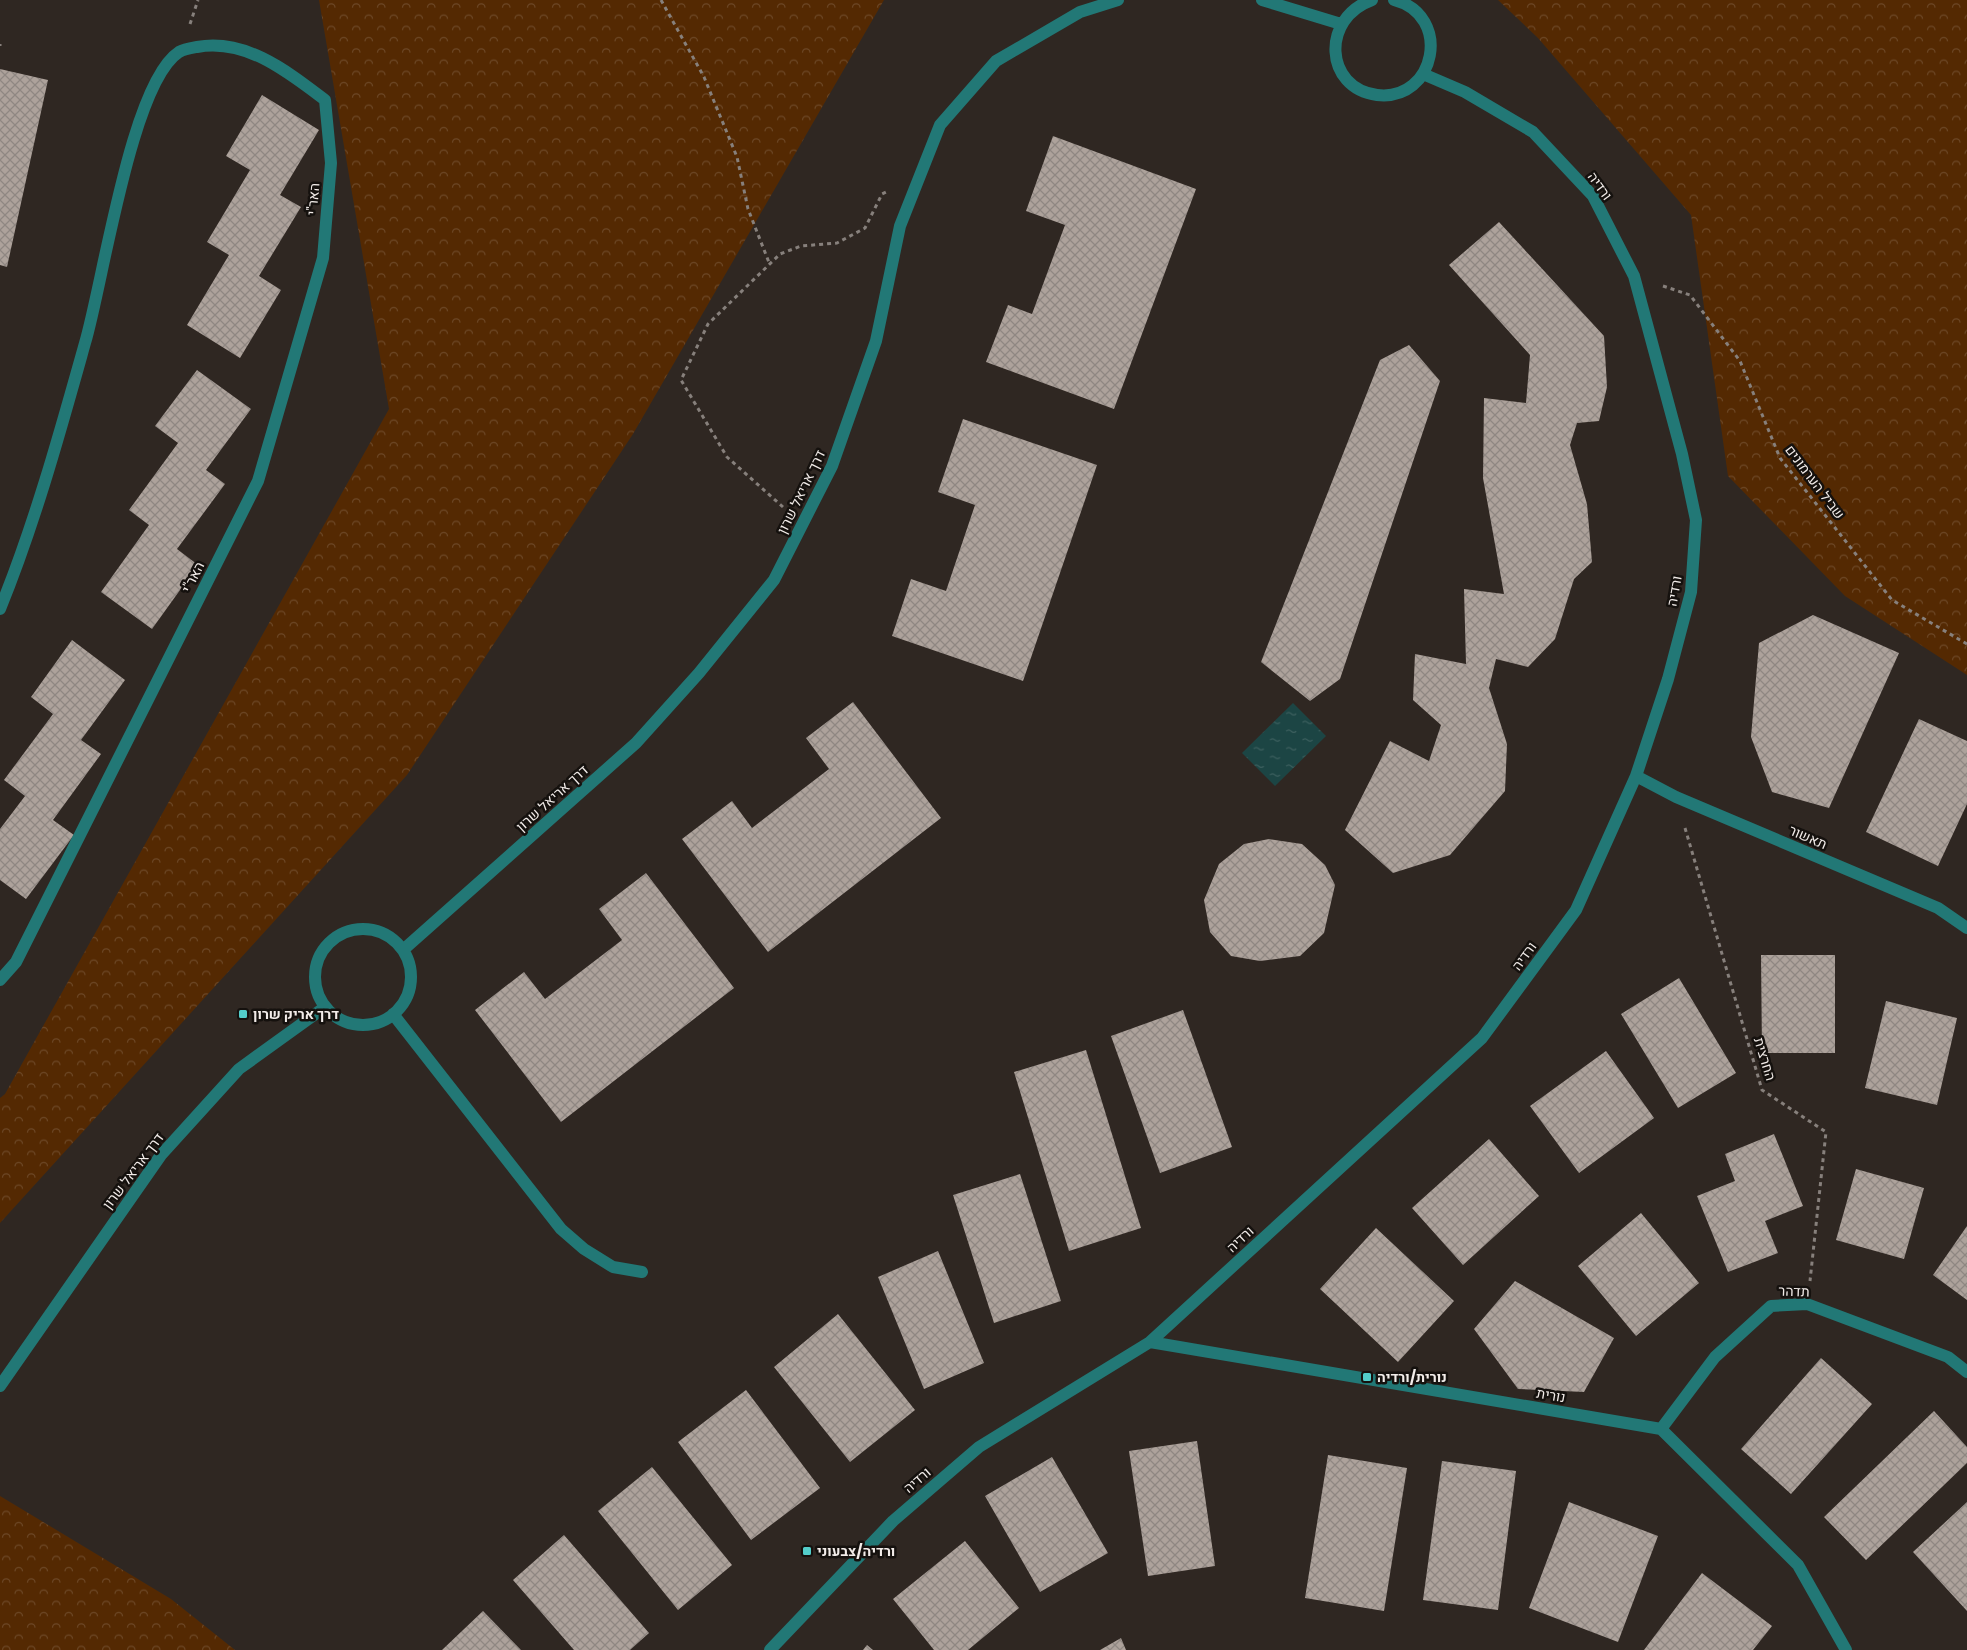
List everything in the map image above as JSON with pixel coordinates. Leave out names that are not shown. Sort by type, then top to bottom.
[{"type":"street","name":"דרך אריאל שרון","points":[[403,950],[636,743],[699,673],[774,580],[832,466],[876,341],[900,226],[940,125],[996,61],[1080,12],[1118,0]]},
{"type":"street","points":[[1262,0],[1341,24]]},
{"type":"street","points":[[1372,0],[1361,4],[1350,12],[1341,24],[1336,37],[1335,51],[1338,65],[1355,86],[1366,92],[1390,95],[1403,91],[1423,74],[1429,61],[1432,47],[1430,33],[1424,20],[1414,9],[1394,0]]},
{"type":"street","name":"האר\"י","points":[[0,608],[19,562],[86,341],[118,195],[143,112],[157,80],[165,63],[180,50],[211,44],[249,51],[284,70],[325,100],[331,163],[323,258],[258,481],[16,962],[0,980]]},
{"type":"street","name":"ורדיה","points":[[770,1650],[894,1520],[979,1447],[1150,1342],[1482,1038],[1576,910],[1636,776],[1668,679],[1691,592],[1696,520],[1682,454],[1634,276],[1593,196],[1533,132],[1465,92],[1423,74]]},
{"type":"street","name":"תאשור","points":[[1636,776],[1676,797],[1938,908],[1967,928]]},
{"type":"street","points":[[368,928],[381,932],[394,940],[403,950],[409,963],[411,977],[405,998],[393,1014],[370,1025],[357,1025],[334,1016],[325,1007],[318,995],[315,967],[320,954],[329,942],[340,934],[354,929],[368,928]]},
{"type":"street","name":"דרך אריאל שרון","points":[[0,1386],[161,1155],[239,1068],[325,1007]]},
{"type":"street","points":[[393,1014],[561,1229],[584,1249],[613,1267],[642,1272]]},
{"type":"street","name":"תדהר","points":[[1661,1429],[1715,1358],[1771,1306],[1807,1304],[1948,1357],[1967,1372]]},
{"type":"street","name":"נורית","points":[[1150,1342],[1661,1429]]},
{"type":"street","points":[[1661,1429],[1798,1565],[1846,1650]]},
{"type":"path","points":[[661,0],[704,77],[737,157],[748,209],[770,265]]},
{"type":"path","points":[[802,524],[727,457],[681,380],[708,324],[780,254],[801,246],[837,244],[864,228],[882,194],[921,173]]},
{"type":"path","name":"שביל הערמונים","points":[[1634,276],[1690,295],[1740,361],[1780,458],[1892,600],[1967,644]]},
{"type":"path","name":"החרצית","points":[[1676,797],[1762,1090],[1826,1132],[1807,1304]]},
{"type":"green space","points":[[319,0],[884,0],[633,434],[407,775],[0,1223],[0,1098],[5,1094],[389,409]]},
{"type":"green space","points":[[1498,0],[1967,0],[1967,675],[1845,596],[1728,476],[1691,215],[1538,38]]},
{"type":"green space","points":[[0,1496],[171,1599],[235,1650],[0,1650]]},
{"type":"water","points":[[1293,703],[1326,736],[1275,786],[1242,753]]},
{"type":"building","points":[[0,69],[48,80],[7,267],[0,265]]},
{"type":"building","points":[[262,95],[319,130],[280,195],[301,207],[259,276],[281,290],[240,358],[187,325],[229,255],[207,242],[250,170],[226,156]]},
{"type":"building","points":[[1053,136],[1196,189],[1114,409],[986,362],[1008,305],[1032,314],[1065,225],[1026,211]]},
{"type":"building","points":[[1499,222],[1604,336],[1607,387],[1599,421],[1577,423],[1570,445],[1587,504],[1592,562],[1574,579],[1555,639],[1528,667],[1496,659],[1489,688],[1507,744],[1505,791],[1450,855],[1393,873],[1345,830],[1390,741],[1429,761],[1441,725],[1413,700],[1415,654],[1466,664],[1464,589],[1504,594],[1483,478],[1484,398],[1526,403],[1530,355],[1449,265]]},
{"type":"building","points":[[1409,345],[1440,381],[1340,679],[1310,701],[1261,662],[1380,360]]},
{"type":"building","points":[[197,370],[251,409],[206,470],[225,484],[177,549],[198,565],[152,629],[101,592],[149,525],[129,510],[178,443],[155,426]]},
{"type":"building","points":[[963,419],[1097,465],[1023,681],[892,636],[911,579],[946,591],[975,505],[938,492]]},
{"type":"building","points":[[1813,615],[1899,653],[1829,808],[1772,792],[1751,737],[1759,643]]},
{"type":"building","points":[[72,640],[125,680],[81,740],[101,754],[53,820],[74,835],[26,899],[0,880],[0,829],[25,796],[4,780],[53,714],[31,697]]},
{"type":"building","points":[[853,702],[941,818],[768,952],[682,839],[732,801],[752,828],[829,769],[806,738]]},
{"type":"building","points":[[1919,719],[1967,741],[1967,804],[1938,866],[1866,832]]},
{"type":"building","points":[[1269,839],[1302,844],[1325,865],[1335,885],[1324,933],[1300,956],[1260,961],[1231,956],[1210,932],[1204,900],[1219,864],[1244,844]]},
{"type":"building","points":[[646,873],[734,988],[561,1122],[475,1010],[524,972],[545,999],[622,940],[599,909]]},
{"type":"building","points":[[1761,955],[1835,955],[1835,1053],[1762,1053]]},
{"type":"building","points":[[1679,978],[1736,1073],[1678,1108],[1621,1014]]},
{"type":"building","points":[[1886,1001],[1957,1018],[1937,1105],[1865,1088]]},
{"type":"building","points":[[1183,1010],[1232,1147],[1160,1173],[1111,1036]]},
{"type":"building","points":[[1086,1050],[1141,1228],[1069,1251],[1014,1072]]},
{"type":"building","points":[[1606,1051],[1654,1118],[1579,1173],[1530,1106]]},
{"type":"building","points":[[1774,1134],[1803,1206],[1765,1221],[1778,1253],[1728,1272],[1697,1196],[1735,1181],[1725,1154]]},
{"type":"building","points":[[1489,1139],[1539,1196],[1463,1265],[1412,1208]]},
{"type":"building","points":[[1856,1169],[1924,1188],[1904,1259],[1836,1240]]},
{"type":"building","points":[[1020,1174],[1061,1301],[994,1323],[953,1195]]},
{"type":"building","points":[[1641,1213],[1699,1283],[1636,1336],[1578,1266]]},
{"type":"building","points":[[1967,1226],[1967,1300],[1933,1275]]},
{"type":"building","points":[[1376,1228],[1454,1301],[1398,1362],[1320,1289]]},
{"type":"building","points":[[938,1251],[984,1363],[924,1389],[878,1277]]},
{"type":"building","points":[[1515,1281],[1614,1338],[1584,1392],[1518,1389],[1474,1329]]},
{"type":"building","points":[[838,1314],[915,1410],[850,1462],[774,1367]]},
{"type":"building","points":[[1821,1358],[1872,1404],[1791,1494],[1741,1449]]},
{"type":"building","points":[[746,1390],[820,1488],[751,1540],[678,1442]]},
{"type":"building","points":[[1934,1411],[1967,1447],[1967,1463],[1866,1560],[1824,1517]]},
{"type":"building","points":[[1197,1441],[1215,1566],[1148,1576],[1129,1451]]},
{"type":"building","points":[[1328,1455],[1407,1468],[1384,1611],[1305,1598]]},
{"type":"building","points":[[1052,1457],[1108,1553],[1040,1592],[985,1496]]},
{"type":"building","points":[[1442,1461],[1516,1471],[1498,1610],[1423,1600]]},
{"type":"building","points":[[652,1467],[732,1565],[678,1610],[598,1511]]},
{"type":"building","points":[[1569,1502],[1658,1536],[1618,1642],[1529,1608]]},
{"type":"building","points":[[1967,1502],[1967,1611],[1913,1552]]},
{"type":"building","points":[[564,1535],[649,1633],[630,1650],[574,1650],[513,1580]]},
{"type":"building","points":[[965,1541],[1019,1608],[968,1650],[934,1650],[893,1599]]},
{"type":"building","points":[[1702,1573],[1772,1626],[1753,1650],[1644,1650]]},
{"type":"building","points":[[483,1611],[521,1650],[442,1650]]},
{"type":"building","points":[[1121,1638],[1126,1650],[1100,1650]]},
{"type":"building","points":[[867,1645],[873,1650],[863,1650]]},
{"type":"place","name":"דרך אריק שרון","points":[[243,1014]]},
{"type":"place","name":"נורית/ורדיה","points":[[1367,1377]]},
{"type":"place","name":"ורדיה/צבעוני","points":[[807,1551]]}]
